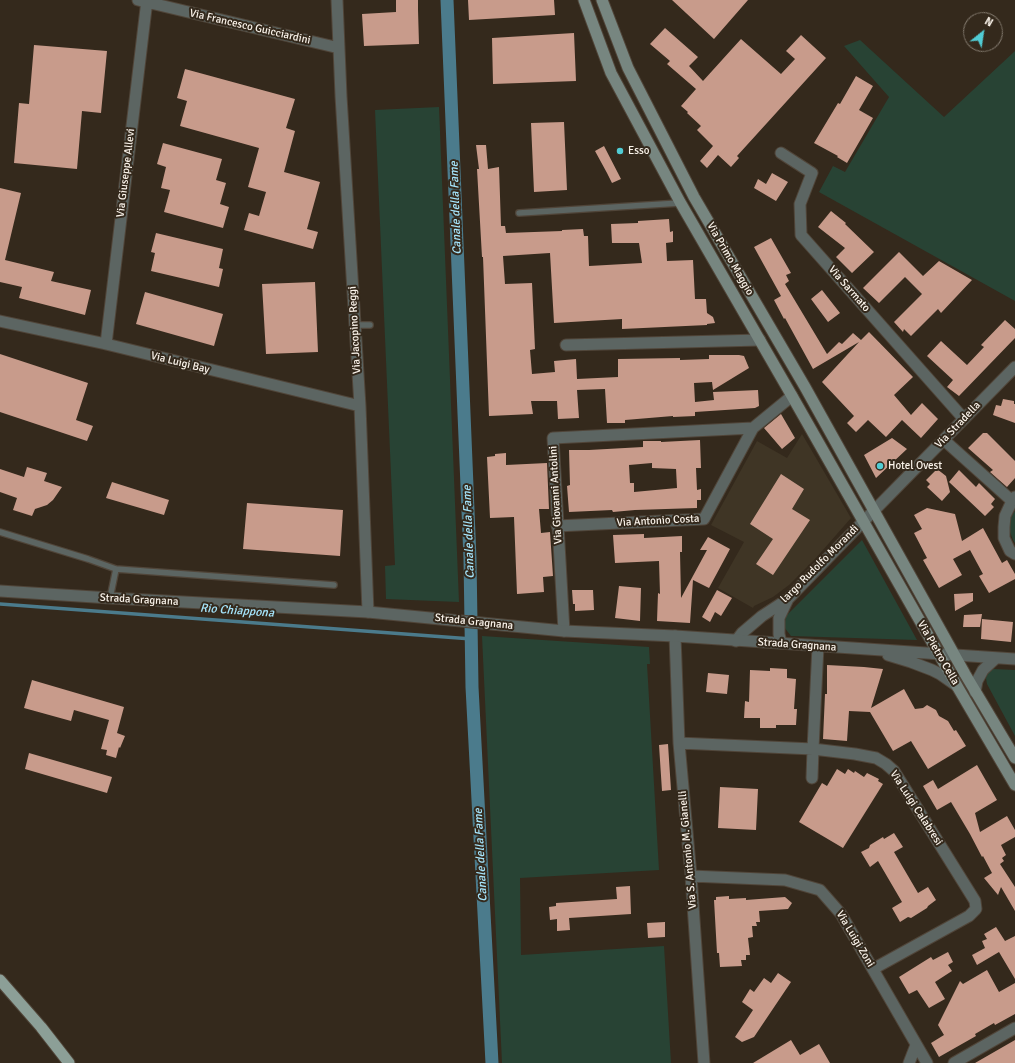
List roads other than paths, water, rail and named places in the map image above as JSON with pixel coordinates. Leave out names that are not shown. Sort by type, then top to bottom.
[{"type":"main road","name":"Via Primo Maggio","points":[[584,0],[611,74],[680,203],[792,396],[868,516]]},
{"type":"main road","name":"Via Primo Maggio","points":[[602,0],[628,68],[694,196],[801,380],[868,516]]},
{"type":"main road","name":"Via Pietro Cella","points":[[868,516],[947,655],[976,692],[1015,758]]},
{"type":"main road","name":"Via Pietro Cella","points":[[868,516],[947,655],[957,686],[1015,785]]},
{"type":"main road","points":[[0,980],[70,1063]]},
{"type":"street","name":"Via Jacopino Reggi","points":[[337,0],[360,406],[368,612]]},
{"type":"street","name":"Via Francesco Guicciardini","points":[[144,1],[339,48]]},
{"type":"street","name":"Via Giuseppe Allevi","points":[[106,344],[144,1]]},
{"type":"street","name":"Via Sarmato","points":[[781,153],[812,173],[800,204],[800,235],[964,419]]},
{"type":"street","name":"Via Luigi Bay","points":[[0,321],[106,344],[360,406]]},
{"type":"street","points":[[566,345],[760,340]]},
{"type":"street","name":"Via Stradella","points":[[868,516],[1015,367]]},
{"type":"street","points":[[753,428],[792,396]]},
{"type":"street","name":"Via Antonio Costa","points":[[557,526],[704,519],[753,428]]},
{"type":"street","name":"Via Giovanni Antolini","points":[[564,632],[553,438],[753,428]]},
{"type":"street","points":[[944,440],[1013,499],[1005,516],[1004,538],[1010,551],[1015,554]]},
{"type":"street","name":"largo Rudolfo Morandi","points":[[736,641],[742,633],[762,616],[788,599],[868,516]]},
{"type":"street","name":"Strada Gragnana","points":[[0,591],[368,612],[564,632],[675,636],[1015,659]]},
{"type":"street","points":[[781,643],[779,634],[779,618],[788,599]]},
{"type":"street","name":"Via S. Antonio M. Gianelli","points":[[675,636],[679,744],[691,876],[704,1063]]},
{"type":"street","points":[[812,778],[812,749],[818,646]]},
{"type":"street","points":[[870,650],[932,670],[957,686]]},
{"type":"street","points":[[976,692],[977,681],[983,670],[996,658]]},
{"type":"street","name":"Via Luigi Calabresi","points":[[679,744],[812,749],[876,758],[894,771],[975,901],[976,909],[969,916],[873,969]]},
{"type":"street","name":"Via Luigi Zoni","points":[[691,876],[785,880],[820,890],[841,914],[927,1063]]},
{"type":"street","points":[[954,1063],[1015,1028]]},
{"type":"street","points":[[909,1063],[916,1046]]},
{"type":"lane","points":[[519,213],[680,203]]},
{"type":"lane","points":[[355,325],[370,324]]},
{"type":"lane","points":[[0,532],[116,569],[334,585]]},
{"type":"lane","points":[[110,598],[116,569]]},
{"type":"waterway","name":"Canale della Fame","points":[[447,0],[470,559],[472,687],[492,1063]]},
{"type":"waterway","name":"Rio Chiappona","points":[[0,604],[472,639]]},
{"type":"place","name":"Esso","points":[[620,151]]},
{"type":"place","name":"Hotel Ovest","points":[[880,466]]}]
